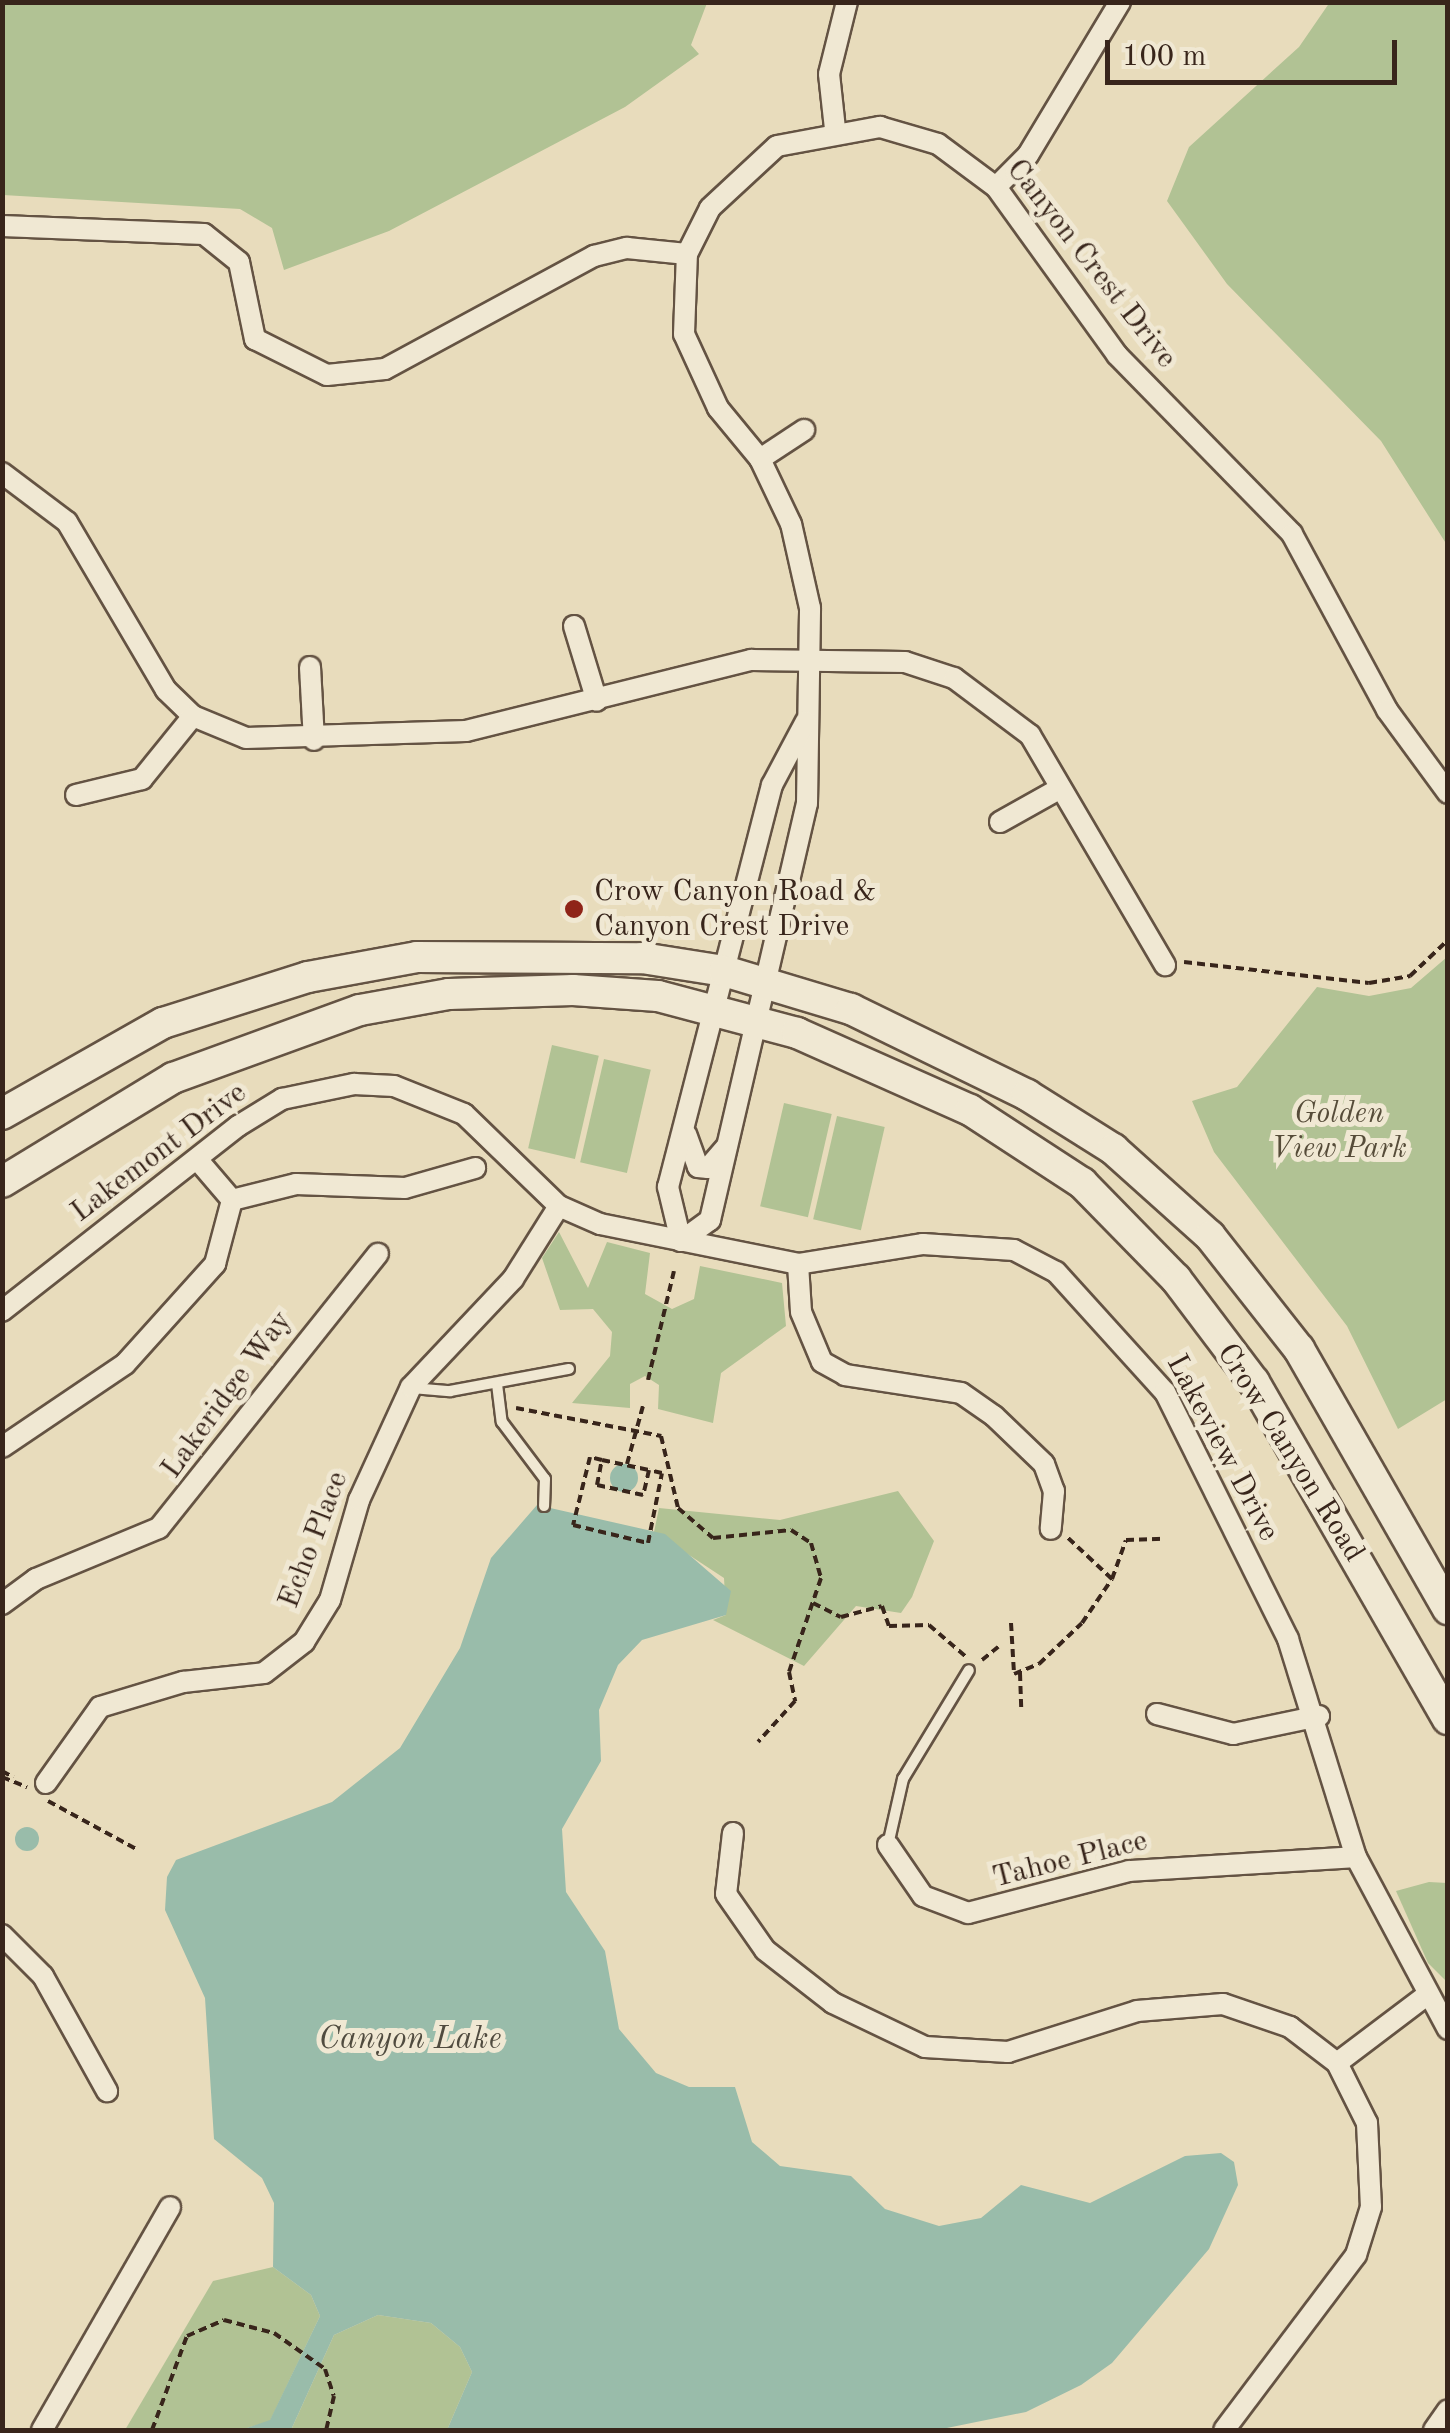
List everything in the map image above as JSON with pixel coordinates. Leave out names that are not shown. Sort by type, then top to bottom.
[{"type":"main road","name":"Crow Canyon Road","points":[[2,1114],[162,1023],[308,977],[527,951],[724,971],[869,1017],[1027,1094],[1113,1149],[1210,1236],[1299,1350],[1448,1609]]},
{"type":"main road","name":"Crow Canyon Road","points":[[2,1182],[173,1078],[360,1010],[450,994],[573,990],[712,1008],[878,1064],[970,1110],[1095,1196],[1176,1279],[1254,1382],[1448,1719]]},
{"type":"street","points":[[835,129],[828,74],[847,2]]},
{"type":"street","points":[[996,187],[1028,155],[1120,2]]},
{"type":"street","name":"Canyon Crest Drive","points":[[687,254],[742,172],[777,146],[835,129],[880,127],[938,144],[996,187],[1117,355],[1292,534],[1387,710],[1448,793]]},
{"type":"street","points":[[2,226],[204,234],[239,262],[256,340],[327,376],[385,368],[594,256],[627,248],[687,254],[684,334],[694,364],[760,460],[790,524],[812,659],[806,721],[808,802],[710,1220],[681,1241],[668,1187],[772,785],[806,721]]},
{"type":"street","points":[[760,460],[804,430]]},
{"type":"street","points":[[2,473],[67,522],[140,654],[193,716],[246,738],[314,740],[466,731],[751,660],[905,662],[954,678],[1030,735],[1058,790],[1165,964]]},
{"type":"street","points":[[574,626],[597,701]]},
{"type":"street","points":[[310,668],[314,740]]},
{"type":"street","points":[[76,794],[142,779],[193,716]]},
{"type":"street","points":[[1000,822],[1058,790]]},
{"type":"street","name":"Lakemont Drive","points":[[2,1311],[197,1159],[282,1100],[394,1086],[464,1114],[558,1206],[681,1241]]},
{"type":"street","points":[[684,1122],[698,1167],[708,1168],[728,1144]]},
{"type":"street","points":[[2,1447],[125,1364],[188,1297],[229,1239],[232,1200],[197,1159]]},
{"type":"street","points":[[232,1200],[296,1184],[404,1188],[474,1168]]},
{"type":"street","name":"Echo Place","points":[[43,1789],[100,1708],[183,1682],[264,1674],[304,1642],[330,1600],[359,1500],[411,1387],[513,1279],[558,1206]]},
{"type":"street","name":"Lakeview Drive","points":[[681,1241],[798,1264],[976,1242],[1056,1272],[1165,1392],[1319,1716],[1356,1858],[1424,1998],[1448,2029]]},
{"type":"street","name":"Lakeridge Way","points":[[2,1604],[36,1579],[160,1528],[378,1254]]},
{"type":"street","points":[[798,1264],[801,1312],[822,1362],[845,1375],[961,1393],[994,1416],[1044,1464],[1054,1492],[1051,1529]]},
{"type":"street","points":[[1157,1714],[1233,1734],[1319,1716]]},
{"type":"street","points":[[733,1833],[726,1894],[738,1920],[833,2003],[909,2042],[964,2056],[1008,2052],[1137,2012],[1223,2004],[1290,2027],[1337,2062],[1367,2123],[1371,2207],[1356,2255],[1224,2430]]},
{"type":"street","name":"Tahoe Place","points":[[888,1845],[924,1896],[968,1913],[1129,1871],[1356,1858]]},
{"type":"street","points":[[2,1935],[43,1976],[107,2091]]},
{"type":"street","points":[[1337,2062],[1424,1998]]},
{"type":"street","points":[[42,2430],[170,2208]]},
{"type":"street","points":[[1434,2430],[1448,2410]]},
{"type":"lane","points":[[411,1387],[425,1394],[569,1370]]},
{"type":"lane","points":[[497,1384],[502,1422],[545,1479],[544,1506]]},
{"type":"lane","points":[[888,1845],[903,1778],[969,1670]]},
{"type":"path","points":[[1165,964],[1196,960],[1369,983],[1410,976],[1448,940]]},
{"type":"path","points":[[648,1380],[674,1271]]},
{"type":"path","points":[[514,1381],[514,1407],[613,1431],[615,1421],[637,1427],[668,1444],[674,1497],[692,1526],[726,1541],[780,1530],[806,1537],[822,1568],[789,1672],[795,1701],[758,1742]]},
{"type":"path","points":[[627,1465],[643,1406]]},
{"type":"path","points":[[590,1457],[627,1465],[662,1473],[648,1543],[574,1525],[590,1457]]},
{"type":"path","points":[[602,1460],[597,1484],[644,1495],[649,1470]]},
{"type":"path","points":[[1051,1529],[1084,1546],[1112,1579]]},
{"type":"path","points":[[1020,1673],[1082,1623],[1112,1579],[1126,1540],[1164,1538]]},
{"type":"path","points":[[814,1603],[840,1617],[882,1606],[889,1626],[929,1625],[964,1653],[969,1670],[998,1647]]},
{"type":"path","points":[[1011,1623],[1020,1673],[1020,1708]]},
{"type":"path","points":[[2,1770],[13,1777]]},
{"type":"path","points":[[43,1789],[138,1850]]},
{"type":"path","points":[[2,1882],[2,1915]]},
{"type":"path","points":[[152,2430],[177,2353],[202,2324],[250,2324],[294,2346],[325,2369],[334,2396],[326,2430]]},
{"type":"green space","points":[[3,2],[707,3],[691,45],[699,54],[625,107],[389,231],[284,270],[272,228],[240,209],[3,195]]},
{"type":"green space","points":[[1330,2],[1447,3],[1447,545],[1381,441],[1227,284],[1167,201],[1189,147],[1299,47]]},
{"type":"green space","name":"Golden View Park","points":[[1447,957],[1447,1399],[1398,1429],[1347,1326],[1214,1152],[1192,1101],[1237,1087],[1317,987],[1369,996],[1411,988]]},
{"type":"green space","points":[[552,1045],[599,1056],[575,1159],[528,1148]]},
{"type":"green space","points":[[604,1059],[651,1070],[627,1173],[580,1162]]},
{"type":"green space","points":[[784,1103],[832,1114],[808,1217],[760,1206]]},
{"type":"green space","points":[[837,1116],[885,1127],[861,1230],[813,1219]]},
{"type":"green space","points":[[559,1232],[588,1288],[607,1242],[650,1253],[645,1294],[672,1309],[694,1299],[700,1266],[782,1283],[786,1326],[721,1373],[713,1423],[658,1409],[659,1385],[645,1376],[630,1384],[630,1408],[572,1403],[610,1356],[612,1332],[593,1309],[560,1310],[542,1258]]},
{"type":"green space","points":[[898,1491],[934,1541],[912,1597],[901,1613],[856,1606],[804,1666],[713,1620],[726,1615],[724,1578],[654,1532],[659,1508],[780,1520]]},
{"type":"green space","points":[[1429,1882],[1447,1883],[1447,1982],[1428,1963],[1396,1891]]},
{"type":"green space","points":[[273,2267],[311,2295],[320,2316],[270,2421],[241,2430],[125,2430],[213,2281]]},
{"type":"green space","points":[[378,2315],[431,2323],[460,2347],[472,2372],[447,2430],[291,2430],[334,2335]]},
{"type":"water","points":[[624,1464],[634,1468],[638,1478],[634,1488],[624,1492],[614,1488],[610,1478],[614,1468]]},
{"type":"water","name":"Canyon Lake","points":[[537,1505],[665,1534],[731,1591],[726,1615],[642,1640],[618,1665],[599,1710],[601,1761],[562,1829],[566,1892],[605,1951],[619,2029],[656,2073],[689,2087],[735,2087],[752,2142],[780,2166],[851,2176],[885,2209],[939,2226],[981,2218],[1021,2185],[1090,2203],[1185,2156],[1221,2153],[1234,2162],[1238,2185],[1209,2249],[1112,2363],[1081,2385],[1026,2412],[937,2430],[447,2430],[472,2372],[460,2347],[431,2323],[378,2315],[334,2335],[291,2430],[241,2430],[270,2420],[320,2316],[311,2295],[273,2267],[274,2203],[262,2178],[214,2139],[205,1998],[165,1910],[167,1877],[176,1860],[332,1802],[400,1748],[460,1648],[491,1558]]},
{"type":"water","points":[[27,1827],[36,1830],[36,1848],[27,1851],[18,1848],[15,1839],[18,1830]]},
{"type":"place","name":"Crow Canyon Road & Canyon Crest Drive","points":[[574,909]]}]
